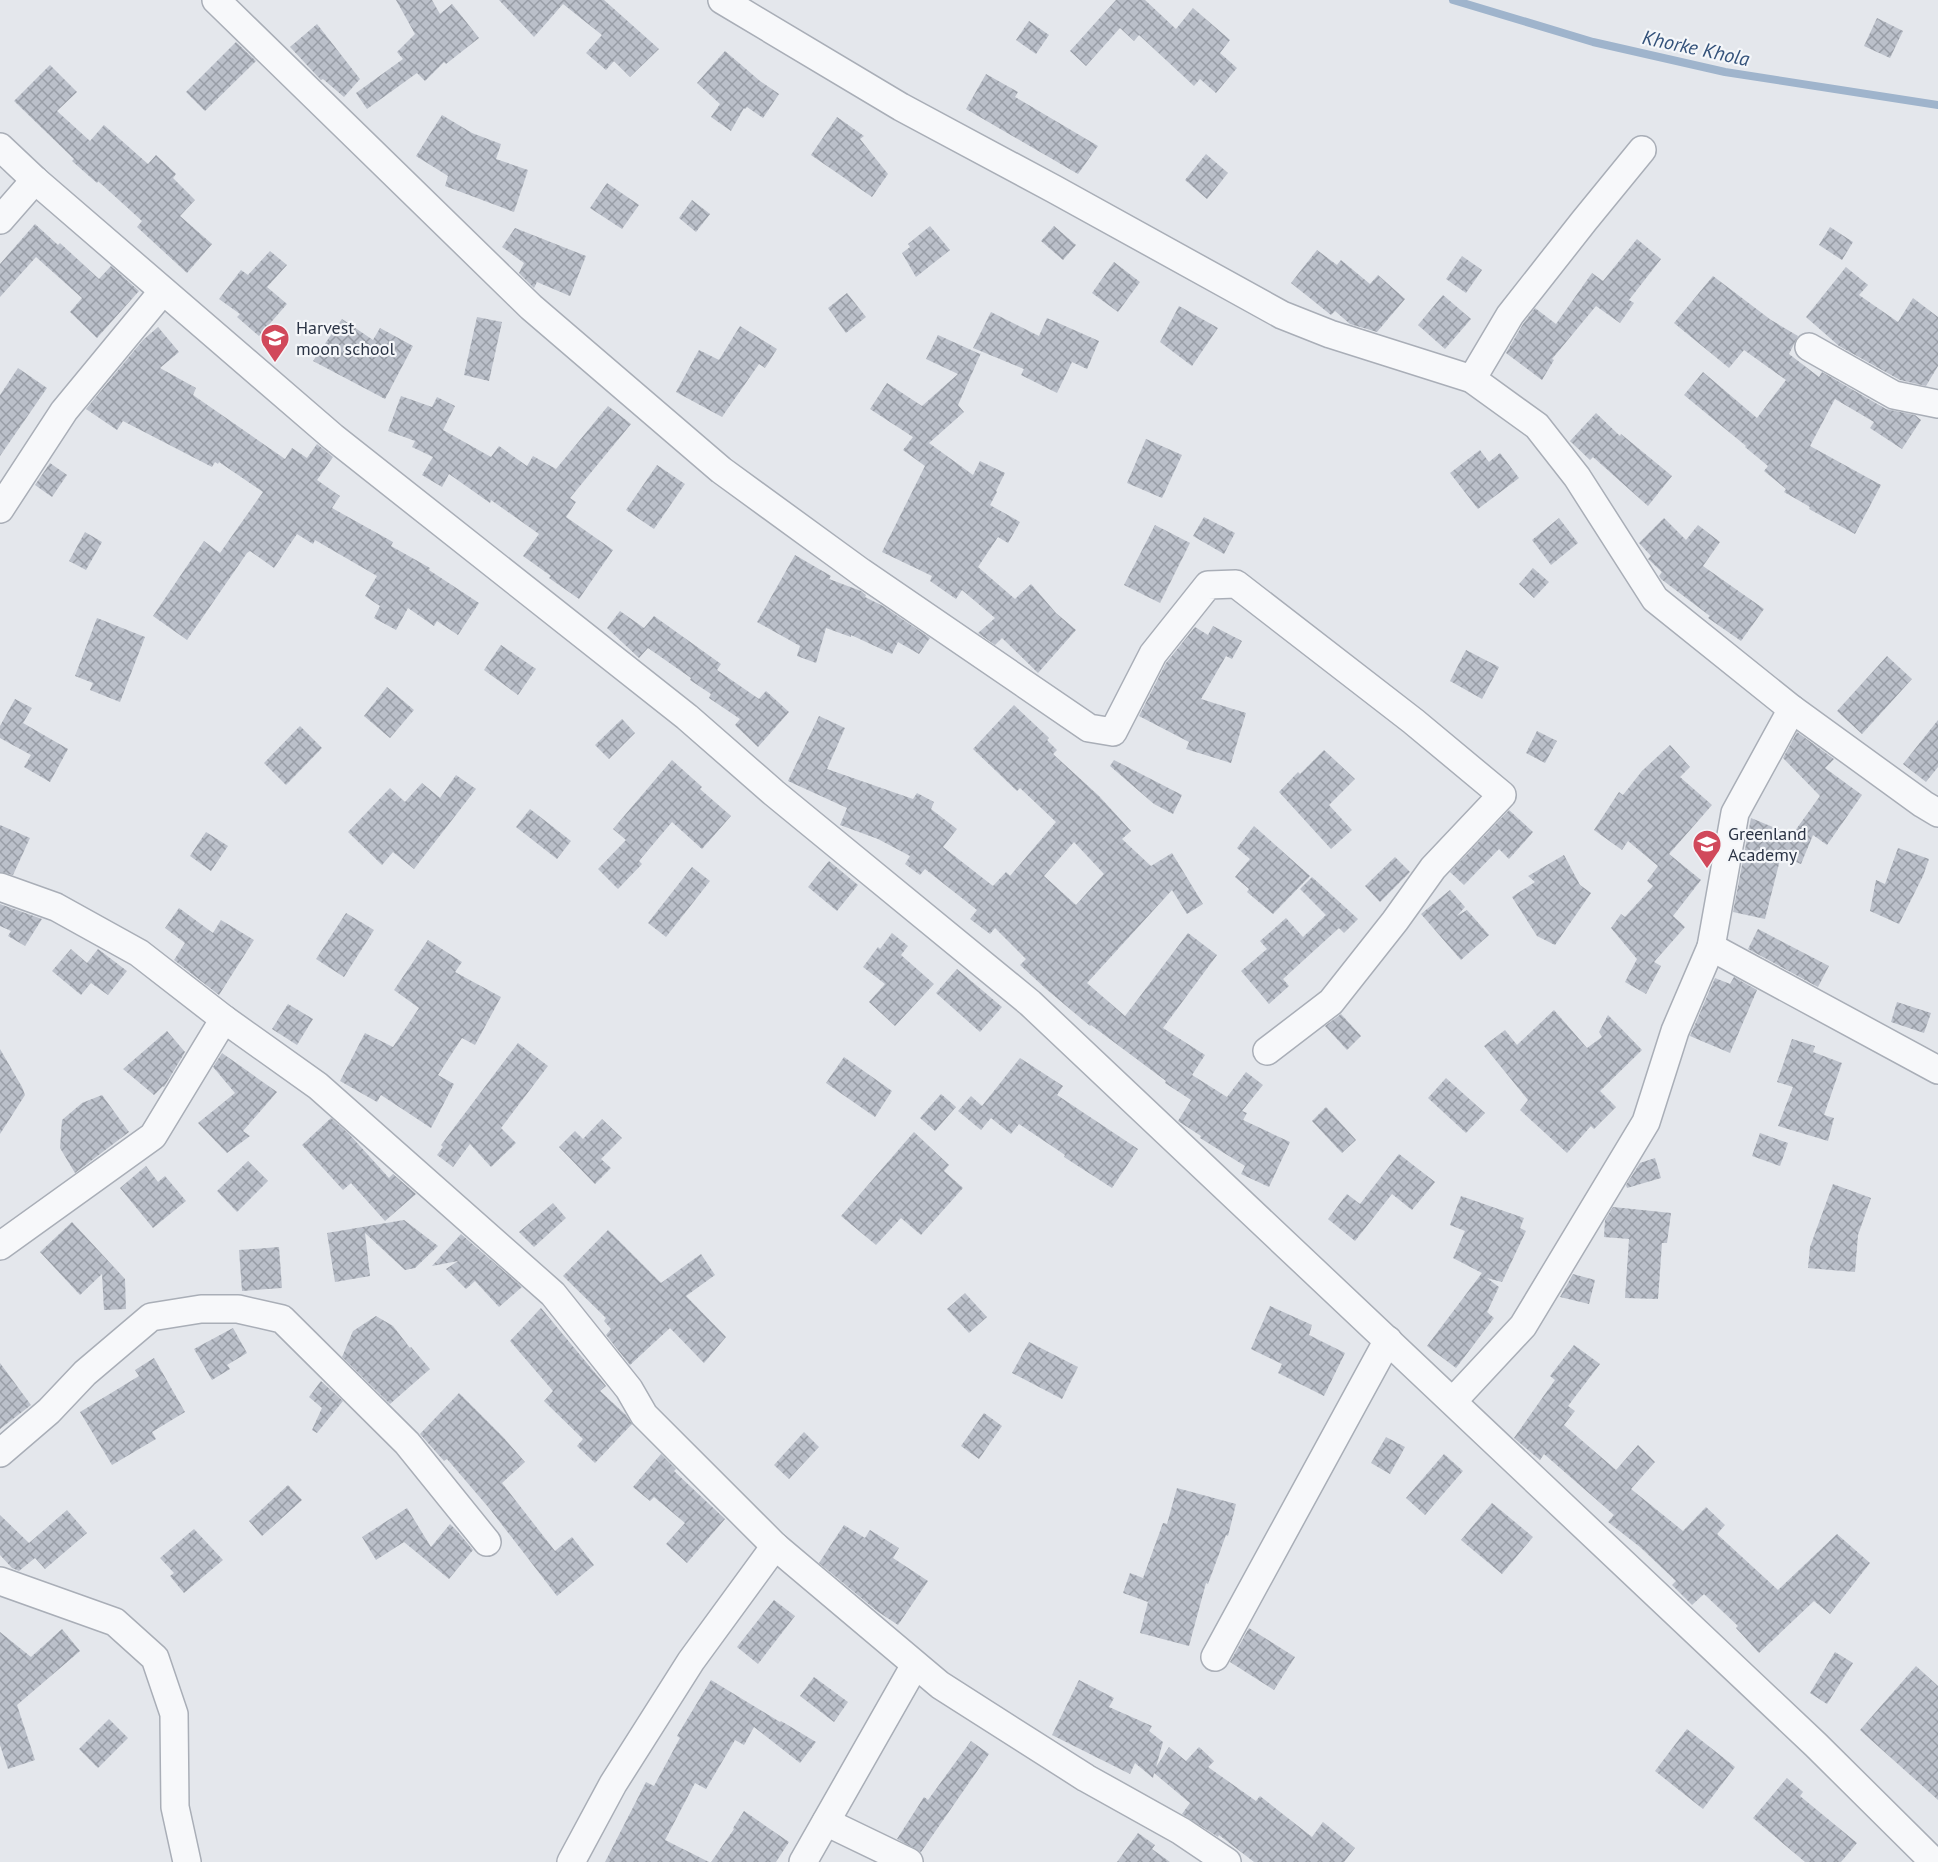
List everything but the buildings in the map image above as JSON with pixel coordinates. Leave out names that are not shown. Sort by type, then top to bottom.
[{"type":"street","points":[[216,0],[531,307],[721,470],[861,572],[1089,728],[1113,732],[1153,654],[1208,585],[1236,584],[1413,721],[1502,795],[1433,868],[1395,921],[1331,1002],[1267,1051]]},
{"type":"street","points":[[722,0],[901,107],[1096,211],[1282,315],[1472,379],[1537,426],[1577,477],[1654,598],[1792,709],[1938,813]]},
{"type":"street","points":[[0,147],[35,180],[333,437],[687,717],[774,793],[1030,1003],[1808,1737],[1934,1862]]},
{"type":"street","points":[[1472,379],[1510,315],[1642,150]]},
{"type":"street","points":[[0,220],[35,180]]},
{"type":"street","points":[[0,509],[64,411],[163,291]]},
{"type":"street","points":[[1809,347],[1894,395],[1938,404]]},
{"type":"street","points":[[1453,1401],[1523,1326],[1646,1122],[1674,1031],[1711,947],[1735,813],[1792,709]]},
{"type":"street","points":[[0,887],[56,908],[139,953],[224,1019],[318,1086],[553,1294],[629,1389],[644,1415],[775,1546],[940,1685],[1086,1778],[1181,1831],[1227,1862]]},
{"type":"street","points":[[1711,947],[1938,1070]]},
{"type":"street","points":[[0,1246],[153,1136],[224,1019]]},
{"type":"street","points":[[0,1453],[48,1411],[85,1374],[151,1317],[201,1309],[238,1309],[282,1319],[406,1443],[487,1542]]},
{"type":"street","points":[[1215,1657],[1388,1340]]},
{"type":"street","points":[[571,1862],[613,1784],[691,1661],[775,1546]]},
{"type":"street","points":[[0,1581],[116,1622],[155,1658],[174,1714],[175,1807],[187,1862]]},
{"type":"street","points":[[803,1862],[915,1665]]},
{"type":"street","points":[[826,1822],[909,1862]]},
{"type":"waterway","name":"Khorke Khola","points":[[1453,0],[1593,42],[1725,72],[1938,105]]},
{"type":"place","name":"Harvest moon school","points":[[275,364]]},
{"type":"place","name":"Greenland Academy","points":[[1707,870]]}]
